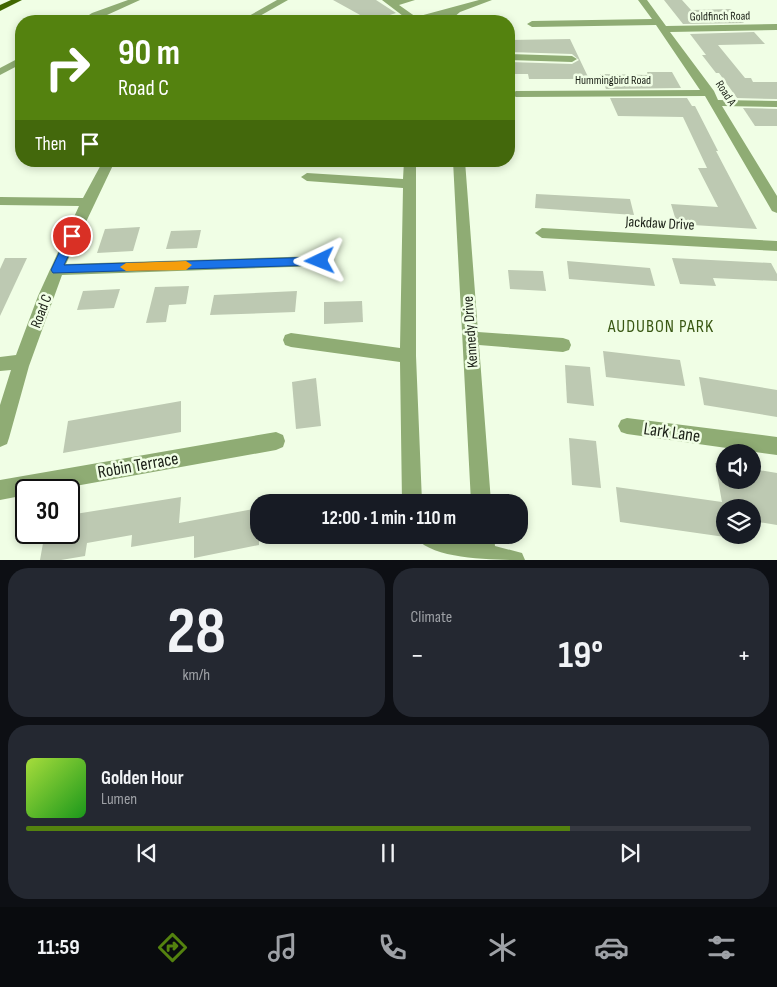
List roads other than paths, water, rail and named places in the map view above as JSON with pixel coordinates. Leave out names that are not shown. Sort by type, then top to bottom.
[{"type":"main road","points":[[0,8],[18,0]]},
{"type":"street","points":[[95,15],[136,0]]},
{"type":"street","points":[[256,15],[284,0]]},
{"type":"street","points":[[389,2],[411,0]]},
{"type":"street","points":[[437,15],[488,0]]},
{"type":"street","name":"Road A","points":[[642,0],[710,93],[777,208]]},
{"type":"street","points":[[389,2],[405,15]]},
{"type":"street","points":[[452,15],[457,10]]},
{"type":"street","name":"Goldfinch Road","points":[[532,24],[777,27]]},
{"type":"street","points":[[515,57],[572,59]]},
{"type":"street","points":[[0,72],[15,63]]},
{"type":"street","name":"Hummingbird Road","points":[[516,94],[710,93]]},
{"type":"street","points":[[716,104],[777,104]]},
{"type":"street","name":"Road C","points":[[0,438],[22,362],[57,270],[106,167]]},
{"type":"street","points":[[410,167],[408,356],[412,494]]},
{"type":"street","name":"Kennedy Drive","points":[[459,167],[481,494]]},
{"type":"street","points":[[307,177],[410,184]]},
{"type":"street","points":[[0,201],[88,202]]},
{"type":"street","name":"Jackdaw Drive","points":[[542,233],[777,246]]},
{"type":"street","points":[[57,270],[320,261]]},
{"type":"street","points":[[471,338],[563,345]]},
{"type":"street","points":[[291,340],[408,356]]},
{"type":"street","points":[[0,364],[22,362]]},
{"type":"street","name":"Lark Lane","points":[[626,426],[777,446]]},
{"type":"street","name":"Robin Terrace","points":[[0,490],[276,441]]},
{"type":"street","points":[[435,544],[453,554],[484,544],[515,560]]},
{"type":"district","name":"AUDUBON PARK","points":[[661,326]]}]
